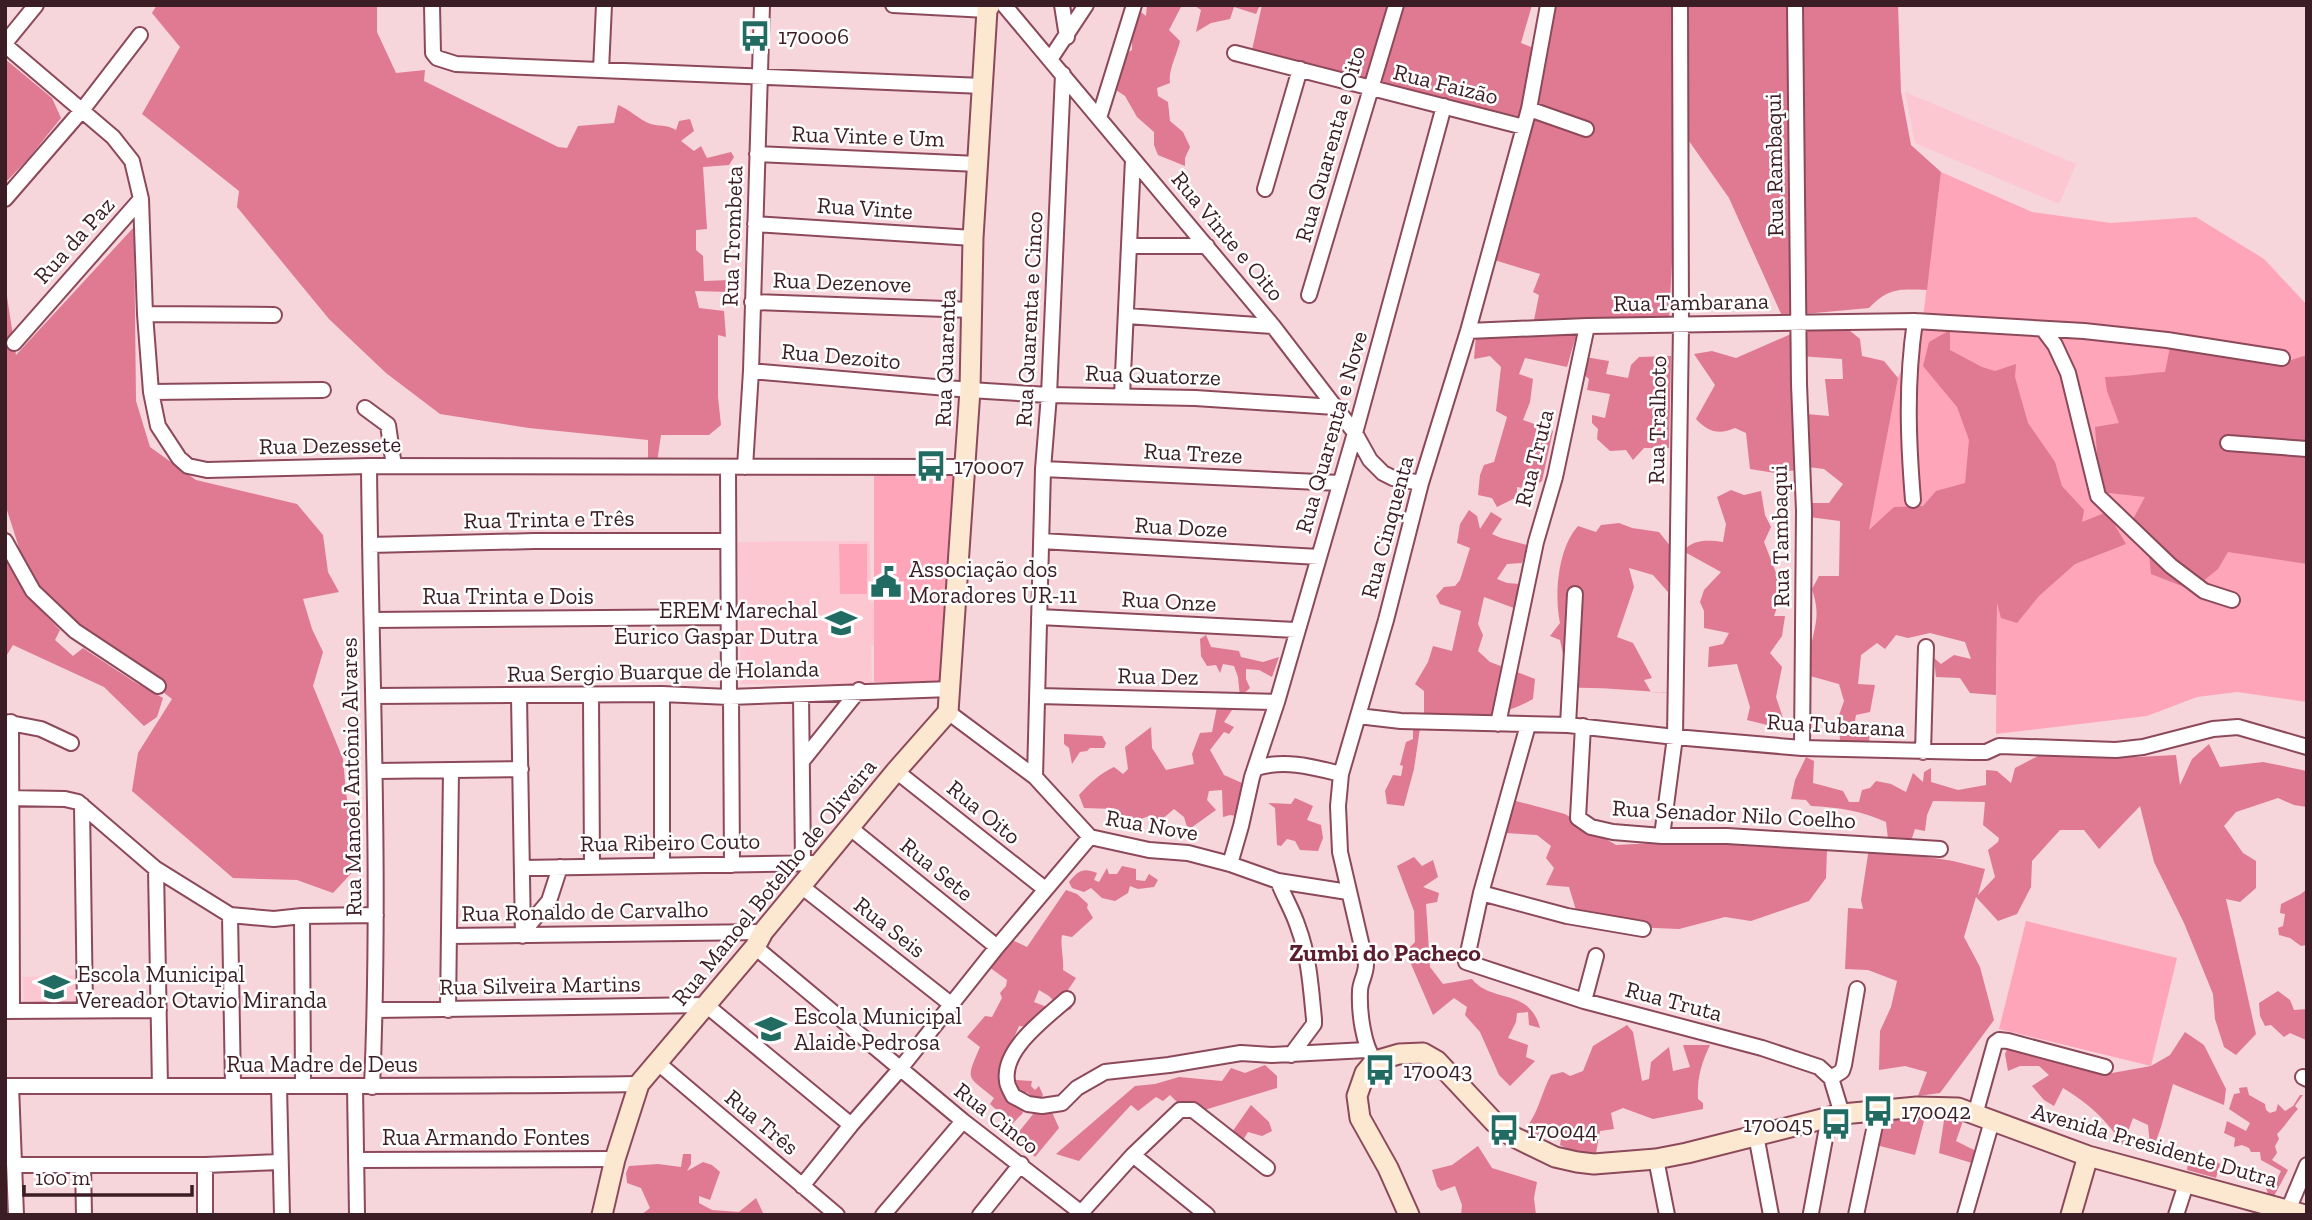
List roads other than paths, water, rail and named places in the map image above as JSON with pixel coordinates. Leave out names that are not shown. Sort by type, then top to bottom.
[{"type":"street","points":[[5,44],[36,5]]},
{"type":"street","points":[[432,5],[433,53],[445,61],[983,86]]},
{"type":"street","points":[[601,70],[604,5]]},
{"type":"street","name":"Rua Trombeta","points":[[746,467],[762,5]]},
{"type":"street","points":[[893,5],[993,7]]},
{"type":"street","points":[[1062,5],[1066,37]]},
{"type":"street","points":[[1051,58],[1086,5]]},
{"type":"street","points":[[1099,118],[1134,5]]},
{"type":"street","name":"Rua Quarenta e Oito","points":[[1309,296],[1396,5]]},
{"type":"street","name":"Rua Cinquenta","points":[[1371,1055],[1360,988],[1366,975],[1366,964],[1340,852],[1338,825],[1341,774],[1421,483],[1468,331],[1524,127],[1548,5]]},
{"type":"street","name":"Rua Tralhoto","points":[[1662,836],[1675,737],[1681,326],[1680,5]]},
{"type":"street","name":"Rua Rambaqui","points":[[1795,5],[1800,324]]},
{"type":"street","name":"Rua Vinte e Oito","points":[[993,7],[1051,58],[1273,326],[1355,432],[1370,460],[1383,473],[1393,478],[1421,483]]},
{"type":"street","name":"Rua Quarenta","points":[[948,712],[970,390],[973,238],[983,86],[993,7]]},
{"type":"street","points":[[5,199],[83,108],[140,35]]},
{"type":"street","name":"Rua Dezessete","points":[[5,44],[83,108],[113,137],[132,161],[141,200],[151,392],[158,426],[167,443],[188,466],[207,470],[369,466],[964,467]]},
{"type":"street","name":"Rua Faizão","points":[[1235,52],[1524,127]]},
{"type":"street","points":[[1265,189],[1300,69]]},
{"type":"street","name":"Rua Quarenta e Cinco","points":[[1035,777],[1043,469],[1049,395],[1063,74]]},
{"type":"street","name":"Rua Quarenta e Nove","points":[[1230,864],[1252,777],[1277,702],[1355,432],[1444,106]]},
{"type":"street","points":[[1529,108],[1586,129]]},
{"type":"street","name":"Rua Vinte e Um","points":[[757,154],[978,164]]},
{"type":"street","points":[[1122,396],[1133,159]]},
{"type":"street","name":"Rua da Paz","points":[[14,343],[141,200]]},
{"type":"street","name":"Rua Vinte","points":[[755,224],[973,238]]},
{"type":"street","points":[[1130,246],[1207,246]]},
{"type":"street","name":"Rua Dezenove","points":[[752,302],[972,310]]},
{"type":"street","points":[[145,314],[274,315]]},
{"type":"street","points":[[1127,316],[1273,326]]},
{"type":"street","points":[[1913,500],[1907,412],[1914,321]]},
{"type":"street","name":"Rua Tambarana","points":[[1468,331],[1587,326],[1914,321],[2084,331],[2282,358]]},
{"type":"street","name":"Rua Tambaqui","points":[[1800,324],[1799,384],[1805,586],[1802,748]]},
{"type":"street","name":"Rua Truta","points":[[1499,724],[1536,542],[1555,477],[1587,326]]},
{"type":"street","points":[[2043,330],[2068,373],[2098,496],[2171,566],[2204,591],[2232,600]]},
{"type":"street","name":"Rua Dezoito","points":[[751,371],[970,390]]},
{"type":"street","points":[[151,392],[323,390]]},
{"type":"street","name":"Rua Quatorze","points":[[970,390],[1335,407]]},
{"type":"street","points":[[365,408],[388,425],[394,466]]},
{"type":"street","points":[[2228,443],[2307,449]]},
{"type":"street","name":"Rua Manoel Antônio Alvares","points":[[369,466],[376,771],[372,1087]]},
{"type":"street","points":[[728,468],[732,865]]},
{"type":"street","name":"Rua Treze","points":[[1043,469],[1340,483]]},
{"type":"street","points":[[5,541],[33,591],[75,631],[158,686]]},
{"type":"street","name":"Rua Trinta e Três","points":[[370,545],[534,541],[729,541]]},
{"type":"street","name":"Rua Doze","points":[[1041,541],[1319,557]]},
{"type":"street","points":[[1575,594],[1575,725]]},
{"type":"street","name":"Rua Trinta e Dois","points":[[372,620],[729,617]]},
{"type":"street","name":"Rua Onze","points":[[1039,617],[1296,630]]},
{"type":"street","points":[[1923,752],[1926,647]]},
{"type":"street","name":"Rua Sergio Buarque de Holanda","points":[[374,695],[730,696],[951,689]]},
{"type":"street","points":[[803,761],[859,690]]},
{"type":"street","points":[[662,694],[662,865]]},
{"type":"street","points":[[801,695],[811,863]]},
{"type":"street","points":[[519,696],[523,934]]},
{"type":"street","points":[[591,696],[592,866]]},
{"type":"street","name":"Rua Dez","points":[[1038,696],[1277,702]]},
{"type":"street","name":"Rua Manoel Botelho de Oliveira","points":[[639,1084],[706,1006],[801,886],[811,863],[849,827],[948,712]]},
{"type":"street","name":"Rua Nove","points":[[948,712],[1035,777],[1090,837],[1149,850],[1188,853],[1278,881],[1348,892]]},
{"type":"street","name":"Rua Tubarana","points":[[1358,716],[1401,721],[1575,725],[1802,748],[1923,752],[1981,752],[1999,746],[2116,750],[2143,747],[2213,729],[2238,727],[2307,747]]},
{"type":"street","points":[[71,743],[41,729],[8,722],[9,1011],[159,1010]]},
{"type":"street","points":[[1528,725],[1481,893],[1567,916],[1643,929]]},
{"type":"street","name":"Rua Senador Nilo Coelho","points":[[1575,725],[1578,818],[1591,827],[1662,836],[1727,836],[1940,849]]},
{"type":"street","points":[[1256,768],[1300,764],[1341,774]]},
{"type":"street","points":[[376,771],[521,769]]},
{"type":"street","points":[[448,1010],[451,771]]},
{"type":"street","name":"Rua Oito","points":[[896,771],[1045,889]]},
{"type":"street","points":[[9,798],[65,799],[82,805],[156,869],[230,915],[274,919],[376,915]]},
{"type":"street","points":[[82,805],[85,1009]]},
{"type":"street","name":"Rua Sete","points":[[849,827],[997,947]]},
{"type":"street","points":[[802,1186],[1090,837]]},
{"type":"street","name":"Rua Ribeiro Couto","points":[[522,867],[811,863]]},
{"type":"street","points":[[523,934],[549,901],[560,867]]},
{"type":"street","points":[[156,869],[160,1086]]},
{"type":"street","points":[[1278,881],[1298,924],[1308,964],[1314,1019],[1314,1024],[1291,1055]]},
{"type":"street","name":"Rua Seis","points":[[801,886],[952,1005]]},
{"type":"street","name":"Rua Truta","points":[[1481,893],[1466,962],[1584,1002],[1786,1056],[1819,1067],[1831,1078]]},
{"type":"street","points":[[230,915],[233,1086]]},
{"type":"street","points":[[302,916],[303,1085]]},
{"type":"street","name":"Rua Ronaldo de Carvalho","points":[[450,936],[523,934],[759,939]]},
{"type":"street","name":"Rua Cinco","points":[[759,939],[900,1069],[1082,1214]]},
{"type":"street","points":[[1584,1002],[1595,956]]},
{"type":"street","points":[[1811,1213],[1836,1115],[1831,1078],[1842,1070],[1844,1065],[1857,989]]},
{"type":"street","points":[[1067,999],[1023,1039],[1013,1053],[1006,1079],[1013,1096],[1028,1104],[1042,1106],[1062,1103],[1077,1088],[1105,1072],[1241,1053],[1371,1055],[1360,1084],[1357,1108],[1409,1215]]},
{"type":"street","points":[[706,1006],[851,1125]]},
{"type":"street","name":"Rua Silveira Martins","points":[[375,1010],[706,1006]]},
{"type":"street","points":[[1965,1215],[1995,1043],[1999,1040],[2008,1041],[2105,1067]]},
{"type":"street","name":"Avenida Presidente Dutra","points":[[1371,1055],[1423,1053],[1437,1061],[1494,1122],[1512,1136],[1555,1157],[1594,1164],[1656,1159],[1687,1153],[1836,1115],[1938,1106],[1958,1108],[2088,1156],[2293,1213]]},
{"type":"street","name":"Rua Três","points":[[658,1063],[837,1215]]},
{"type":"street","points":[[602,1215],[615,1159],[639,1084]]},
{"type":"street","name":"Rua Madre de Deus","points":[[8,1086],[372,1087],[639,1084]]},
{"type":"street","points":[[8,1086],[16,1215]]},
{"type":"street","points":[[279,1086],[282,1215]]},
{"type":"street","points":[[355,1087],[357,1215]]},
{"type":"street","points":[[1082,1214],[1133,1155],[1180,1110],[1193,1110],[1266,1168]]},
{"type":"street","points":[[1856,1215],[1878,1111]]},
{"type":"street","points":[[883,1215],[963,1121]]},
{"type":"street","points":[[1756,1135],[1771,1215]]},
{"type":"street","points":[[1133,1155],[1207,1215]]},
{"type":"street","points":[[2071,1215],[2088,1156]]},
{"type":"street","name":"Rua Armando Fontes","points":[[356,1160],[615,1159]]},
{"type":"street","points":[[1656,1159],[1667,1215]]},
{"type":"street","points":[[14,1165],[205,1165],[281,1162]]},
{"type":"street","points":[[980,1215],[1021,1164]]},
{"type":"street","points":[[83,1165],[84,1215]]},
{"type":"street","points":[[205,1165],[205,1215]]},
{"type":"street","points":[[2293,1213],[2307,1165]]},
{"type":"street","points":[[2176,1215],[2186,1184]]},
{"type":"place","name":"170006","points":[[755,36]]},
{"type":"place","name":"170007","points":[[931,466]]},
{"type":"place","name":"Associação dos Moradores UR-11","points":[[886,582]]},
{"type":"place","name":"EREM Marechal Eurico Gaspar Dutra","points":[[841,623]]},
{"type":"place","name":"Escola Municipal Vereador Otavio Miranda","points":[[54,987]]},
{"type":"place","name":"Escola Municipal Alaide Pedrosa","points":[[771,1029]]},
{"type":"place","name":"170043","points":[[1380,1070]]},
{"type":"place","name":"170042","points":[[1878,1111]]},
{"type":"place","name":"170045","points":[[1836,1124]]},
{"type":"place","name":"170044","points":[[1504,1130]]},
{"type":"district","name":"Zumbi do Pacheco","points":[[1385,952]]}]
